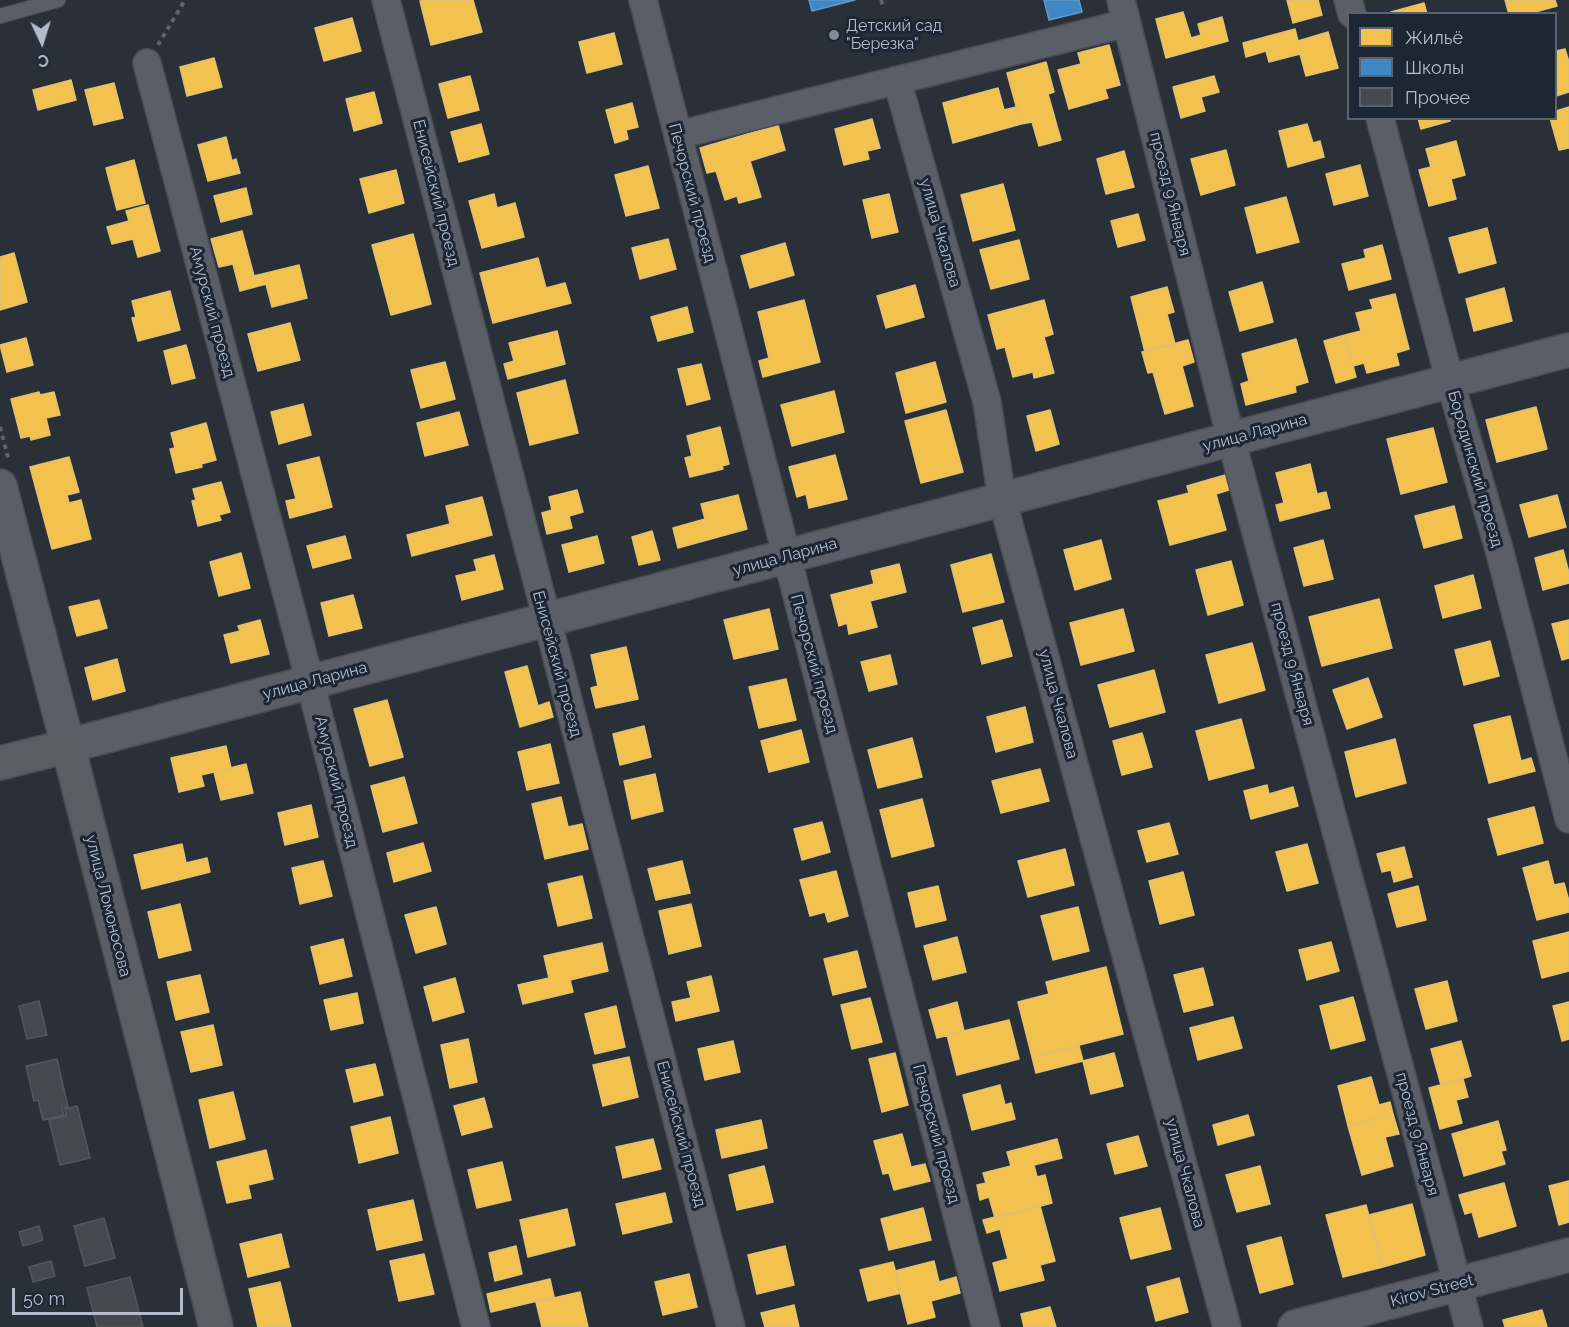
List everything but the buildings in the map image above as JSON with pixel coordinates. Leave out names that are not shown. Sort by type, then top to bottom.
[{"type":"main road","name":"улица Ларина","points":[[0,763],[68,746]]},
{"type":"main road","name":"улица Ломоносова","points":[[68,746],[216,1327]]},
{"type":"street","name":"Енисейский проезд","points":[[386,0],[731,1327]]},
{"type":"street","name":"Печорский проезд","points":[[643,0],[986,1327]]},
{"type":"street","points":[[678,135],[897,80],[1124,11]]},
{"type":"street","name":"проезд 9 Января","points":[[1124,11],[1231,439],[1469,1327]]},
{"type":"street","name":"Амурский проезд","points":[[147,63],[310,682],[476,1327]]},
{"type":"street","name":"улица Чкалова","points":[[897,80],[987,402],[1002,499],[1227,1327]]},
{"type":"street","name":"Бородинский проезд","points":[[1381,120],[1450,381],[1499,549],[1569,819]]},
{"type":"street","name":"улица Ларина","points":[[68,746],[1569,350]]},
{"type":"street","name":"улица Ломоносова","points":[[0,486],[68,746]]},
{"type":"street","name":"Kirov Street","points":[[1295,1327],[1569,1255]]},
{"type":"lane","points":[[0,16],[58,0]]},
{"type":"path","points":[[147,63],[185,0]]},
{"type":"path","points":[[882,0],[883,6]]},
{"type":"place","name":"Детский сад \"Березка\"","points":[[834,35]]}]
